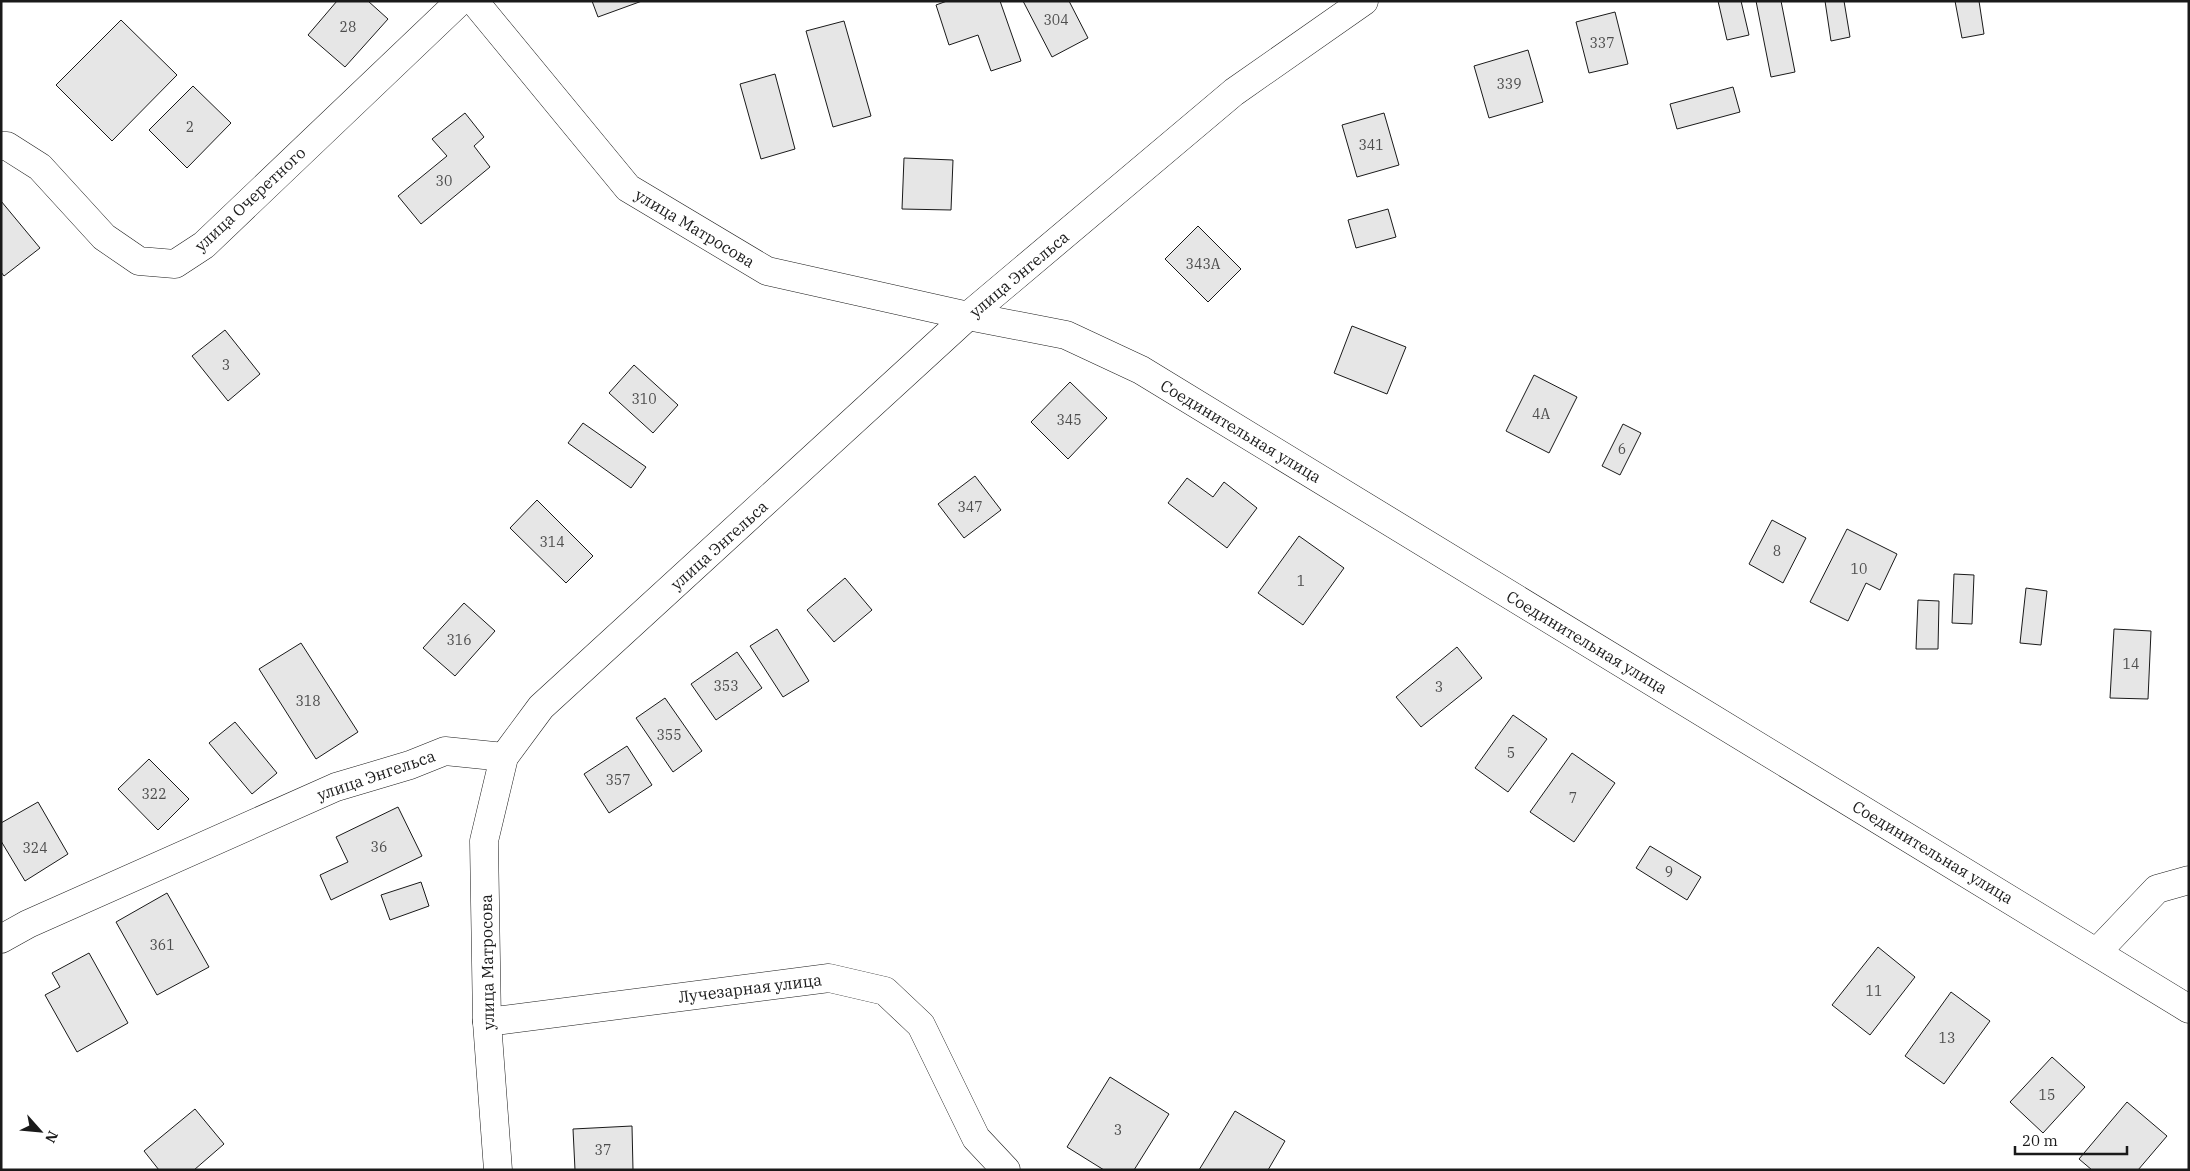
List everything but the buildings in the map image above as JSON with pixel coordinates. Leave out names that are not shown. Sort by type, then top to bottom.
[{"type":"street","name":"улица Очеретного","points":[[1,146],[7,146],[40,167],[104,236],[139,262],[175,264],[204,244],[460,1]]},
{"type":"street","name":"улица Матросова","points":[[474,1],[628,188],[767,271],[968,316]]},
{"type":"street","name":"улица Энгельса","points":[[1,939],[37,920],[336,787],[410,765],[445,751],[504,756],[541,708],[968,316],[1234,92],[1364,1]]},
{"type":"street","name":"Соединительная улица","points":[[968,316],[1066,335],[1141,370],[2189,1009]]},
{"type":"street","name":"улица Матросова","points":[[498,1170],[487,1022],[484,841],[504,756]]},
{"type":"street","points":[[2097,952],[2157,890],[2189,880]]},
{"type":"street","name":"Лучезарная улица","points":[[487,1022],[829,978],[885,991],[921,1025],[976,1138],[1006,1170]]}]
